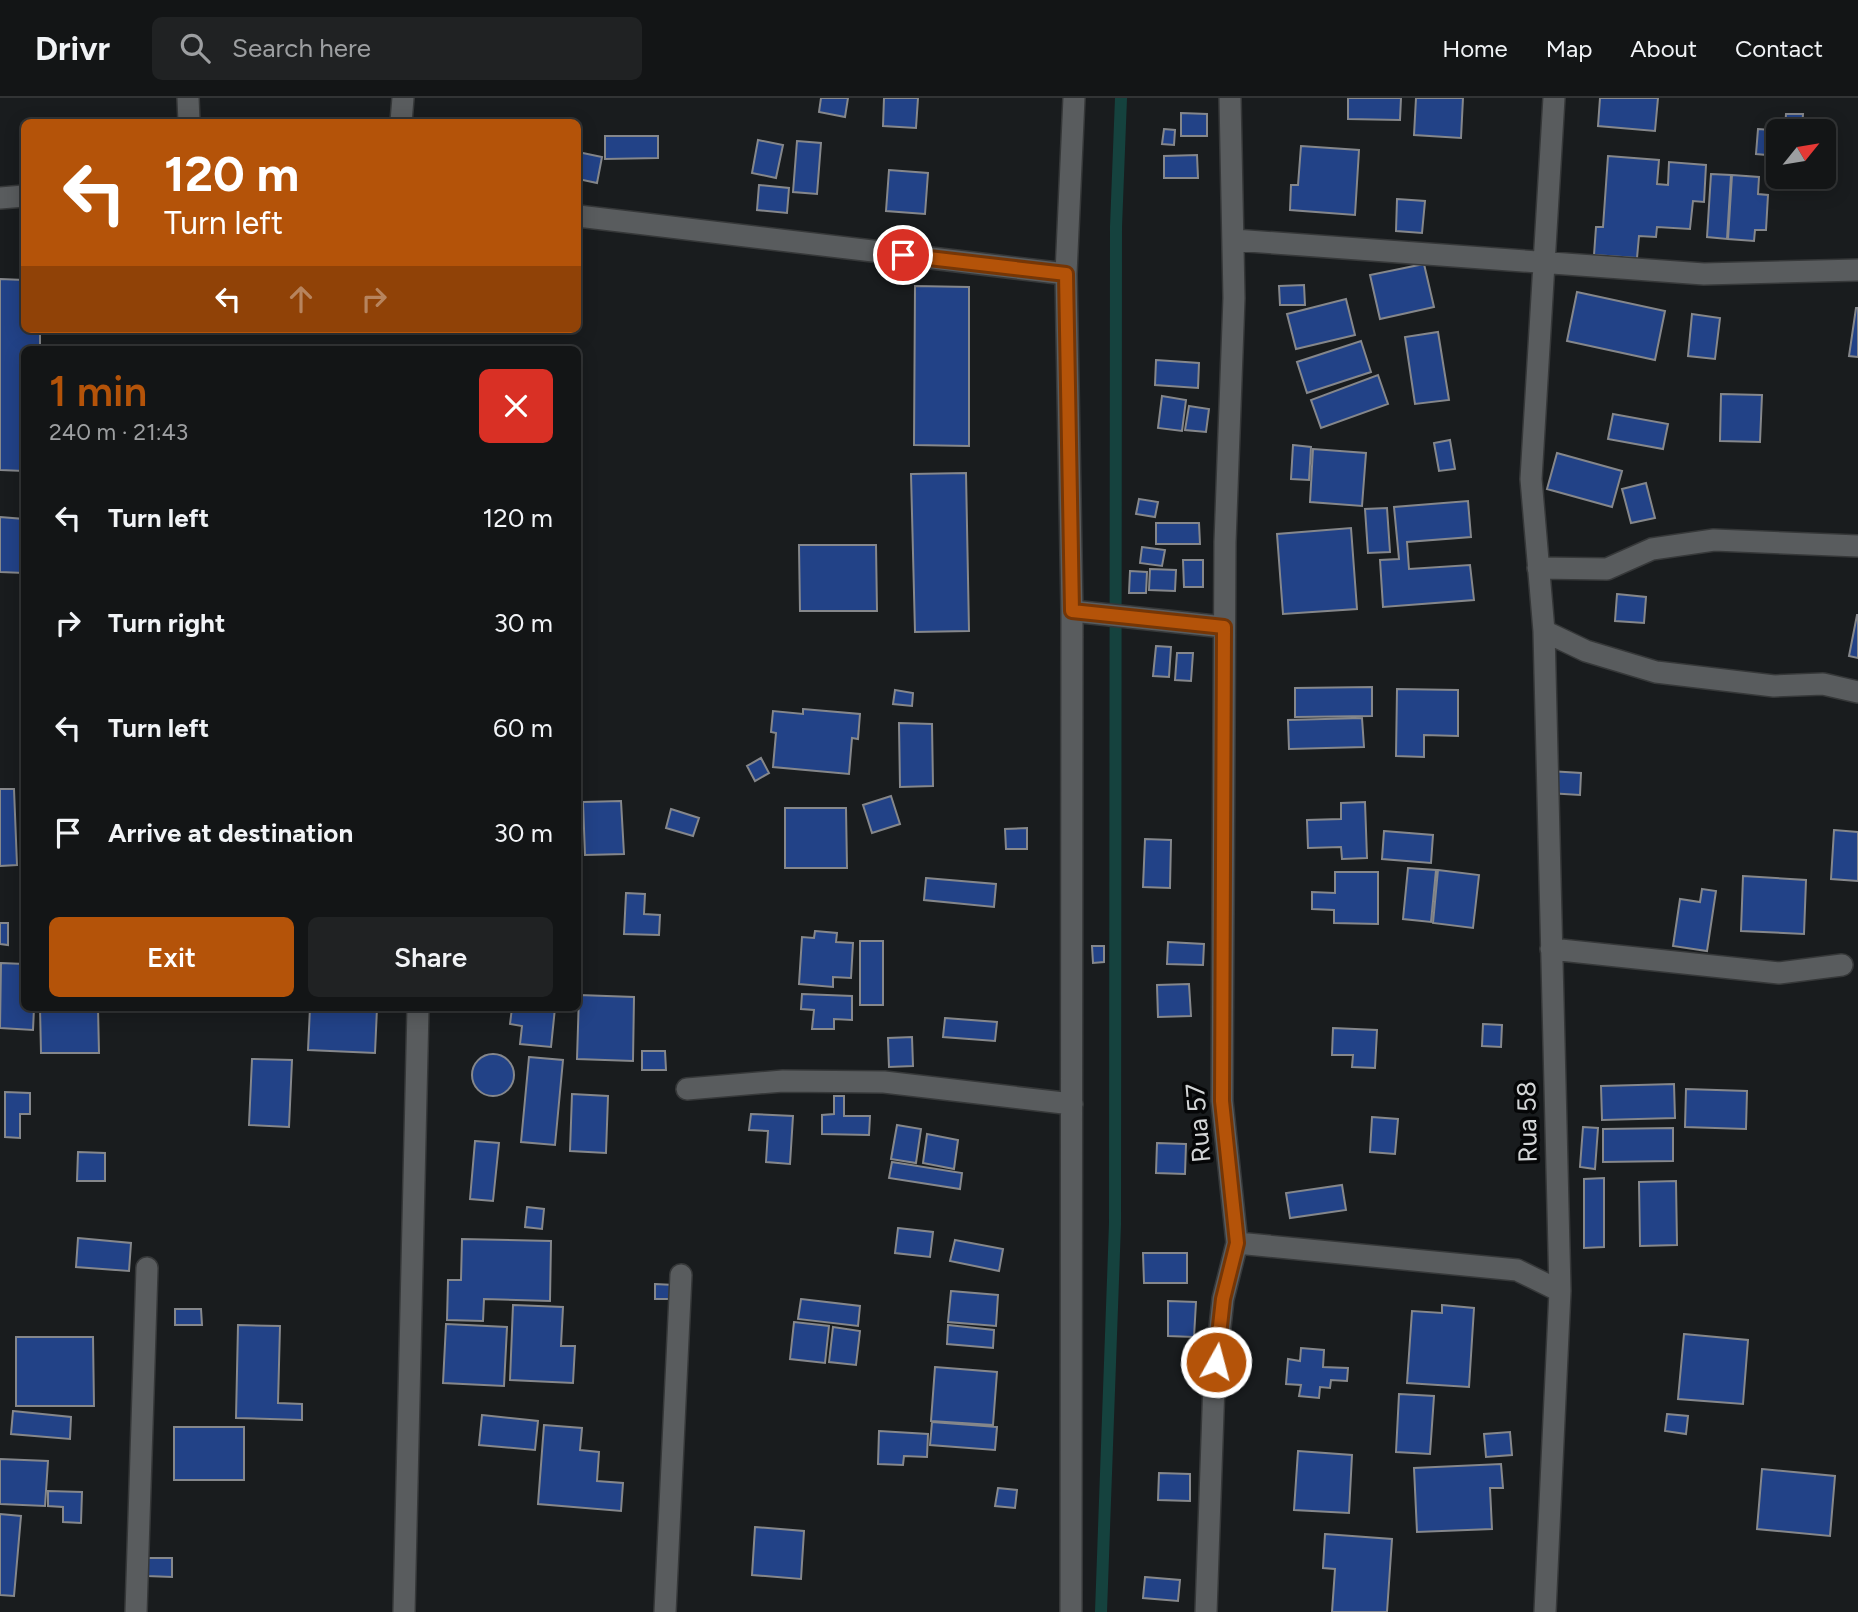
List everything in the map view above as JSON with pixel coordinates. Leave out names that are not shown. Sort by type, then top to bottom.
[{"type":"street","points":[[188,98],[189,119]]},
{"type":"street","points":[[401,119],[403,98]]},
{"type":"street","points":[[1071,1612],[1072,611],[1066,274],[1074,98]]},
{"type":"street","name":"Rua 57","points":[[1206,1612],[1214,1384],[1223,1299],[1237,1243],[1222,1101],[1224,627],[1234,240],[1230,98]]},
{"type":"street","name":"Rua 58","points":[[1545,1612],[1560,1291],[1544,631],[1531,479],[1554,98]]},
{"type":"street","points":[[0,198],[21,196]]},
{"type":"street","points":[[581,216],[1066,274]]},
{"type":"street","points":[[1234,240],[1704,274],[1858,270]]},
{"type":"street","points":[[1538,568],[1607,569],[1652,549],[1714,540],[1858,546]]},
{"type":"street","points":[[1072,611],[1224,627]]},
{"type":"street","points":[[1544,631],[1586,651],[1656,672],[1774,685],[1823,684],[1858,692]]},
{"type":"street","points":[[1551,950],[1779,973],[1842,965]]},
{"type":"street","points":[[404,1612],[418,1011]]},
{"type":"street","points":[[687,1089],[783,1082],[884,1082],[1072,1104]]},
{"type":"street","points":[[1237,1243],[1517,1270],[1560,1291]]},
{"type":"street","points":[[136,1612],[147,1268]]},
{"type":"street","points":[[665,1612],[681,1275]]},
{"type":"building","points":[[821,98],[848,98],[845,117],[819,112]]},
{"type":"building","points":[[884,98],[918,98],[916,128],[883,126]]},
{"type":"building","points":[[1348,98],[1401,98],[1400,120],[1348,119]]},
{"type":"building","points":[[1416,98],[1463,98],[1461,138],[1414,135]]},
{"type":"building","points":[[1600,98],[1658,98],[1655,131],[1598,126]]},
{"type":"building","points":[[1181,113],[1207,114],[1207,136],[1181,136]]},
{"type":"building","points":[[1786,114],[1803,114],[1803,119],[1786,119]]},
{"type":"building","points":[[1164,129],[1175,130],[1174,145],[1162,144]]},
{"type":"building","points":[[1758,129],[1766,130],[1766,155],[1756,154]]},
{"type":"building","points":[[605,136],[658,136],[658,158],[605,159]]},
{"type":"building","points":[[758,140],[783,145],[776,178],[752,173]]},
{"type":"building","points":[[797,141],[821,143],[817,194],[793,192]]},
{"type":"building","points":[[1301,146],[1359,150],[1355,215],[1290,210],[1291,185],[1298,185]]},
{"type":"building","points":[[581,153],[602,157],[597,183],[581,180]]},
{"type":"building","points":[[1197,155],[1198,178],[1164,178],[1164,156]]},
{"type":"building","points":[[1608,156],[1659,160],[1657,184],[1668,185],[1669,162],[1706,165],[1704,202],[1693,201],[1690,229],[1657,227],[1656,237],[1639,236],[1637,258],[1594,255],[1596,227],[1603,227]]},
{"type":"building","points":[[889,170],[928,173],[925,214],[886,211]]},
{"type":"building","points":[[1711,174],[1731,175],[1727,239],[1707,237]]},
{"type":"building","points":[[1732,175],[1759,177],[1758,194],[1768,195],[1766,230],[1755,230],[1754,241],[1728,239]]},
{"type":"building","points":[[759,185],[789,188],[787,213],[757,210]]},
{"type":"building","points":[[1397,199],[1425,201],[1422,233],[1396,231]]},
{"type":"building","points":[[1424,264],[1434,307],[1380,319],[1370,275]]},
{"type":"building","points":[[0,279],[21,280],[21,333],[40,333],[40,346],[21,346],[21,471],[0,470]]},
{"type":"building","points":[[1304,285],[1305,305],[1280,305],[1279,286]]},
{"type":"building","points":[[915,286],[969,287],[969,446],[914,445]]},
{"type":"building","points":[[1577,292],[1665,311],[1655,360],[1567,341]]},
{"type":"building","points":[[1346,299],[1355,335],[1296,349],[1287,314]]},
{"type":"building","points":[[1858,308],[1858,357],[1849,356]]},
{"type":"building","points":[[1692,314],[1720,318],[1715,359],[1688,356]]},
{"type":"building","points":[[1438,332],[1449,400],[1415,404],[1405,337]]},
{"type":"building","points":[[1361,341],[1371,372],[1307,393],[1297,362]]},
{"type":"building","points":[[1156,360],[1199,363],[1198,388],[1155,385]]},
{"type":"building","points":[[1378,375],[1388,404],[1321,428],[1311,400]]},
{"type":"building","points":[[1721,394],[1762,395],[1760,442],[1720,441]]},
{"type":"building","points":[[1162,396],[1186,400],[1182,431],[1158,428]]},
{"type":"building","points":[[1189,406],[1209,409],[1206,432],[1185,430]]},
{"type":"building","points":[[1613,414],[1668,424],[1663,449],[1608,439]]},
{"type":"building","points":[[1450,440],[1455,469],[1439,471],[1434,443]]},
{"type":"building","points":[[1293,445],[1311,447],[1309,480],[1291,479]]},
{"type":"building","points":[[1313,449],[1366,453],[1362,506],[1310,502]]},
{"type":"building","points":[[1557,453],[1622,471],[1612,507],[1547,489]]},
{"type":"building","points":[[966,473],[969,631],[915,632],[911,474]]},
{"type":"building","points":[[1646,483],[1655,518],[1631,523],[1622,489]]},
{"type":"building","points":[[1139,499],[1158,502],[1155,517],[1136,514]]},
{"type":"building","points":[[1468,501],[1471,537],[1407,542],[1409,569],[1470,565],[1474,600],[1383,607],[1380,560],[1399,559],[1394,507]]},
{"type":"building","points":[[1387,508],[1390,552],[1368,553],[1365,509]]},
{"type":"building","points":[[0,517],[21,519],[21,573],[0,572]]},
{"type":"building","points":[[1156,523],[1199,523],[1200,544],[1156,544]]},
{"type":"building","points":[[1351,528],[1357,609],[1283,614],[1277,534]]},
{"type":"building","points":[[799,545],[876,545],[877,611],[800,611]]},
{"type":"building","points":[[1142,547],[1165,550],[1162,566],[1140,563]]},
{"type":"building","points":[[1183,560],[1203,560],[1203,587],[1184,587]]},
{"type":"building","points":[[1150,569],[1176,570],[1175,591],[1149,590]]},
{"type":"building","points":[[1130,571],[1147,572],[1146,593],[1129,593]]},
{"type":"building","points":[[1617,594],[1646,597],[1644,623],[1615,621]]},
{"type":"building","points":[[1858,615],[1858,658],[1849,656]]},
{"type":"building","points":[[1156,646],[1171,647],[1169,677],[1153,676]]},
{"type":"building","points":[[1177,653],[1193,653],[1191,681],[1175,680]]},
{"type":"building","points":[[1372,687],[1372,716],[1295,717],[1295,688]]},
{"type":"building","points":[[1397,689],[1458,690],[1458,736],[1424,735],[1424,757],[1396,756]]},
{"type":"building","points":[[895,690],[913,693],[912,706],[893,704]]},
{"type":"building","points":[[803,709],[860,714],[858,739],[852,738],[849,774],[773,767],[776,733],[771,732],[773,711],[803,714]]},
{"type":"building","points":[[1362,718],[1364,747],[1289,749],[1288,720]]},
{"type":"building","points":[[899,723],[932,724],[933,786],[900,787]]},
{"type":"building","points":[[761,758],[769,773],[755,781],[747,766]]},
{"type":"building","points":[[1549,771],[1581,773],[1580,795],[1548,793]]},
{"type":"building","points":[[0,789],[14,789],[17,865],[0,866]]},
{"type":"building","points":[[891,796],[900,824],[872,833],[863,805]]},
{"type":"building","points":[[621,801],[624,854],[585,855],[583,802]]},
{"type":"building","points":[[1365,802],[1367,858],[1342,859],[1341,847],[1308,848],[1307,820],[1341,819],[1341,803]]},
{"type":"building","points":[[785,808],[846,808],[847,868],[785,868]]},
{"type":"building","points":[[671,809],[699,818],[693,836],[666,828]]},
{"type":"building","points":[[1027,828],[1027,849],[1006,849],[1005,829]]},
{"type":"building","points":[[1834,830],[1858,832],[1858,881],[1831,879]]},
{"type":"building","points":[[1384,831],[1433,835],[1431,863],[1382,859]]},
{"type":"building","points":[[1145,839],[1171,840],[1170,888],[1143,887]]},
{"type":"building","points":[[1408,868],[1436,870],[1431,922],[1403,919]]},
{"type":"building","points":[[1438,870],[1479,875],[1473,928],[1433,923]]},
{"type":"building","points":[[1335,872],[1378,872],[1378,924],[1334,923],[1334,910],[1312,909],[1312,892],[1335,893]]},
{"type":"building","points":[[1743,876],[1806,880],[1804,934],[1741,931]]},
{"type":"building","points":[[926,878],[996,884],[994,907],[924,900]]},
{"type":"building","points":[[1702,889],[1716,891],[1707,951],[1673,946],[1680,899],[1700,902]]},
{"type":"building","points":[[626,893],[645,894],[644,914],[660,915],[659,935],[624,934]]},
{"type":"building","points":[[0,923],[8,923],[8,945],[0,944]]},
{"type":"building","points":[[815,931],[837,933],[836,942],[853,943],[851,978],[833,977],[833,987],[799,984],[802,937],[814,938]]},
{"type":"building","points":[[860,941],[883,941],[883,1005],[860,1005]]},
{"type":"building","points":[[1168,942],[1204,944],[1203,965],[1167,964]]},
{"type":"building","points":[[1092,946],[1104,946],[1104,962],[1093,963]]},
{"type":"building","points":[[1,963],[21,964],[21,1011],[34,1011],[33,1030],[0,1028]]},
{"type":"building","points":[[1189,984],[1191,1016],[1158,1017],[1157,985]]},
{"type":"building","points":[[802,994],[852,996],[852,1020],[834,1019],[834,1029],[812,1029],[814,1010],[801,1009]]},
{"type":"building","points":[[581,995],[634,997],[633,1061],[577,1059]]},
{"type":"building","points":[[40,1011],[98,1011],[99,1053],[41,1053]]},
{"type":"building","points":[[310,1011],[377,1011],[375,1053],[308,1050]]},
{"type":"building","points":[[512,1011],[555,1011],[551,1047],[520,1044],[522,1026],[510,1024]]},
{"type":"building","points":[[945,1018],[997,1022],[995,1041],[943,1037]]},
{"type":"building","points":[[1483,1024],[1502,1025],[1501,1047],[1482,1046]]},
{"type":"building","points":[[1333,1028],[1377,1030],[1375,1068],[1352,1067],[1353,1055],[1332,1055]]},
{"type":"building","points":[[912,1037],[913,1066],[889,1067],[888,1038]]},
{"type":"building","points":[[642,1051],[665,1051],[666,1070],[642,1070]]},
{"type":"building","points":[[493,1054],[508,1060],[514,1075],[508,1090],[493,1096],[478,1090],[472,1075],[478,1060]]},
{"type":"building","points":[[529,1057],[563,1060],[555,1145],[521,1142]]},
{"type":"building","points":[[252,1059],[292,1060],[289,1127],[249,1125]]},
{"type":"building","points":[[1674,1084],[1675,1118],[1602,1120],[1601,1086]]},
{"type":"building","points":[[1686,1089],[1747,1091],[1746,1129],[1685,1127]]},
{"type":"building","points":[[5,1092],[30,1093],[30,1114],[20,1114],[20,1138],[5,1137]]},
{"type":"building","points":[[572,1094],[608,1096],[606,1153],[570,1151]]},
{"type":"building","points":[[834,1096],[844,1096],[844,1116],[870,1116],[869,1135],[822,1134],[822,1115],[834,1114]]},
{"type":"building","points":[[751,1114],[793,1116],[790,1164],[766,1162],[768,1131],[749,1130]]},
{"type":"building","points":[[1372,1117],[1398,1119],[1395,1154],[1370,1152]]},
{"type":"building","points":[[897,1125],[921,1129],[916,1163],[891,1159]]},
{"type":"building","points":[[1583,1127],[1598,1128],[1595,1169],[1580,1167]]},
{"type":"building","points":[[1673,1128],[1673,1161],[1603,1162],[1603,1129]]},
{"type":"building","points":[[927,1134],[958,1140],[954,1169],[923,1163]]},
{"type":"building","points":[[475,1141],[499,1143],[493,1201],[470,1199]]},
{"type":"building","points":[[1157,1143],[1186,1144],[1185,1174],[1156,1173]]},
{"type":"building","points":[[78,1152],[105,1153],[105,1181],[77,1181]]},
{"type":"building","points":[[892,1162],[962,1173],[960,1189],[889,1178]]},
{"type":"building","points":[[1604,1178],[1604,1247],[1584,1248],[1584,1179]]},
{"type":"building","points":[[1676,1181],[1677,1245],[1640,1246],[1639,1182]]},
{"type":"building","points":[[1342,1185],[1346,1210],[1290,1218],[1286,1193]]},
{"type":"building","points":[[527,1207],[544,1209],[542,1229],[525,1227]]},
{"type":"building","points":[[898,1228],[933,1232],[930,1257],[895,1253]]},
{"type":"building","points":[[78,1238],[131,1243],[129,1271],[76,1267]]},
{"type":"building","points":[[462,1239],[551,1241],[550,1301],[484,1299],[483,1321],[447,1320],[448,1280],[461,1280]]},
{"type":"building","points":[[955,1240],[1003,1249],[999,1271],[950,1261]]},
{"type":"building","points":[[1143,1253],[1187,1253],[1187,1283],[1144,1283]]},
{"type":"building","points":[[655,1284],[674,1285],[673,1299],[655,1299]]},
{"type":"building","points":[[951,1291],[998,1295],[996,1326],[948,1322]]},
{"type":"building","points":[[801,1299],[860,1306],[858,1326],[798,1319]]},
{"type":"building","points":[[1168,1301],[1196,1302],[1194,1337],[1168,1336]]},
{"type":"building","points":[[513,1305],[563,1307],[561,1346],[575,1346],[573,1383],[510,1380]]},
{"type":"building","points":[[1442,1305],[1474,1308],[1469,1387],[1407,1383],[1412,1311],[1442,1313]]},
{"type":"building","points":[[175,1309],[201,1309],[202,1325],[175,1325]]},
{"type":"building","points":[[794,1322],[829,1326],[825,1363],[790,1359]]},
{"type":"building","points":[[446,1324],[507,1327],[504,1386],[443,1383]]},
{"type":"building","points":[[238,1325],[280,1326],[278,1403],[302,1404],[302,1420],[236,1418]]},
{"type":"building","points":[[948,1325],[994,1330],[993,1348],[947,1344]]},
{"type":"building","points":[[833,1327],[860,1331],[856,1365],[829,1362]]},
{"type":"building","points":[[1684,1334],[1748,1340],[1743,1404],[1678,1399]]},
{"type":"building","points":[[16,1337],[93,1337],[94,1406],[16,1406]]},
{"type":"building","points":[[1301,1348],[1324,1350],[1323,1367],[1348,1368],[1347,1381],[1331,1380],[1330,1388],[1320,1387],[1319,1398],[1299,1396],[1301,1385],[1286,1384],[1288,1359],[1300,1361]]},
{"type":"building","points":[[935,1367],[997,1372],[993,1425],[931,1421]]},
{"type":"building","points":[[1399,1394],[1434,1396],[1430,1454],[1396,1452]]},
{"type":"building","points":[[13,1411],[71,1417],[70,1439],[11,1434]]},
{"type":"building","points":[[1667,1414],[1688,1416],[1686,1434],[1665,1431]]},
{"type":"building","points":[[482,1415],[538,1421],[535,1450],[479,1445]]},
{"type":"building","points":[[932,1422],[997,1427],[995,1450],[930,1445]]},
{"type":"building","points":[[544,1425],[582,1428],[580,1450],[599,1452],[597,1481],[623,1483],[621,1511],[538,1504]]},
{"type":"building","points":[[174,1427],[244,1427],[244,1480],[174,1480]]},
{"type":"building","points":[[879,1431],[928,1434],[927,1457],[904,1456],[903,1465],[878,1464]]},
{"type":"building","points":[[1510,1432],[1512,1455],[1486,1457],[1484,1434]]},
{"type":"building","points":[[1298,1451],[1352,1455],[1349,1513],[1294,1510]]},
{"type":"building","points":[[0,1459],[48,1461],[45,1506],[0,1504]]},
{"type":"building","points":[[1501,1464],[1503,1488],[1490,1488],[1492,1529],[1417,1532],[1414,1468]]},
{"type":"building","points":[[1762,1469],[1835,1476],[1830,1536],[1757,1529]]},
{"type":"building","points":[[1159,1473],[1190,1474],[1190,1501],[1158,1500]]},
{"type":"building","points":[[998,1488],[1017,1490],[1015,1508],[995,1506]]},
{"type":"building","points":[[48,1491],[82,1492],[81,1523],[63,1522],[63,1507],[48,1506]]},
{"type":"building","points":[[0,1514],[21,1516],[14,1596],[0,1595]]},
{"type":"building","points":[[755,1527],[804,1531],[801,1579],[752,1575]]},
{"type":"building","points":[[1325,1534],[1392,1539],[1387,1612],[1332,1612],[1335,1569],[1323,1568]]},
{"type":"building","points":[[147,1558],[172,1558],[172,1577],[147,1576]]},
{"type":"building","points":[[1145,1577],[1180,1580],[1178,1601],[1143,1598]]},
{"type":"waterway","points":[[1101,1612],[1115,1224],[1116,227],[1121,98]]},
{"type":"route","points":[[903,255],[1066,274],[1072,611],[1224,627],[1222,1101],[1237,1243],[1223,1299],[1216,1362]]}]
